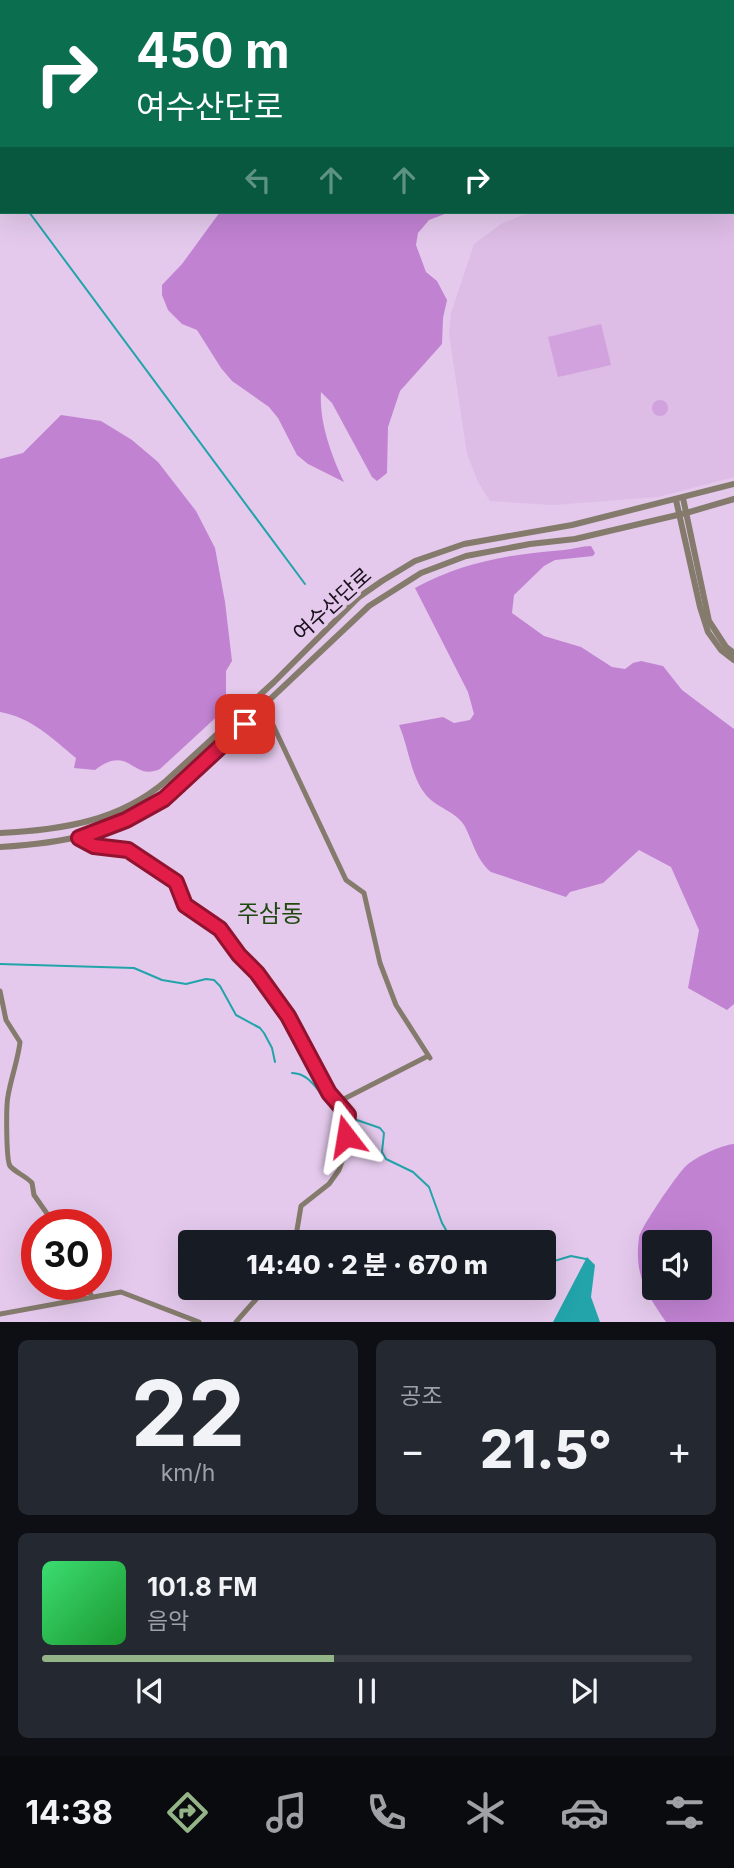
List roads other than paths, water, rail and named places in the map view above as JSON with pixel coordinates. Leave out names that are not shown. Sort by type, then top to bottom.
[{"type":"street","name":"여수산단로","points":[[0,833],[50,830],[75,825],[125,807],[162,785],[353,603],[382,580],[407,565],[464,544],[572,525],[734,484]]},
{"type":"street","points":[[679,499],[709,621],[734,653]]},
{"type":"street","name":"여수산단로","points":[[0,846],[52,843],[79,838],[126,820],[164,799],[369,606],[421,573],[466,556],[575,539],[683,514],[734,499]]},
{"type":"street","points":[[683,514],[700,607],[708,632],[734,660]]},
{"type":"street","points":[[264,706],[346,880],[363,891],[380,963],[396,1005],[429,1057],[336,1103]]},
{"type":"street","points":[[75,825],[79,838],[94,846],[128,850],[176,882],[185,905],[220,929],[288,1016],[314,1067],[336,1103],[349,1118],[343,1159],[332,1181],[301,1206],[297,1230]]},
{"type":"street","points":[[0,991],[6,1020],[20,1042],[7,1100],[9,1125],[3,1145],[9,1165],[32,1183],[34,1195],[44,1209]]},
{"type":"street","points":[[112,1293],[126,1293],[200,1322]]},
{"type":"street","points":[[0,1314],[76,1300]]},
{"type":"street","points":[[236,1322],[255,1300]]},
{"type":"waterway","points":[[30,214],[305,584]]},
{"type":"waterway","points":[[0,964],[134,968],[162,980],[186,984],[206,979],[214,980],[236,1015],[264,1033],[272,1048],[275,1062]]},
{"type":"waterway","points":[[292,1073],[308,1079],[327,1101]]},
{"type":"waterway","points":[[354,1119],[380,1128],[384,1133],[382,1152],[386,1159],[413,1172],[429,1187],[446,1230]]},
{"type":"waterway","points":[[556,1260],[571,1256],[586,1259]]},
{"type":"district","name":"주삼동","points":[[270,913]]}]
